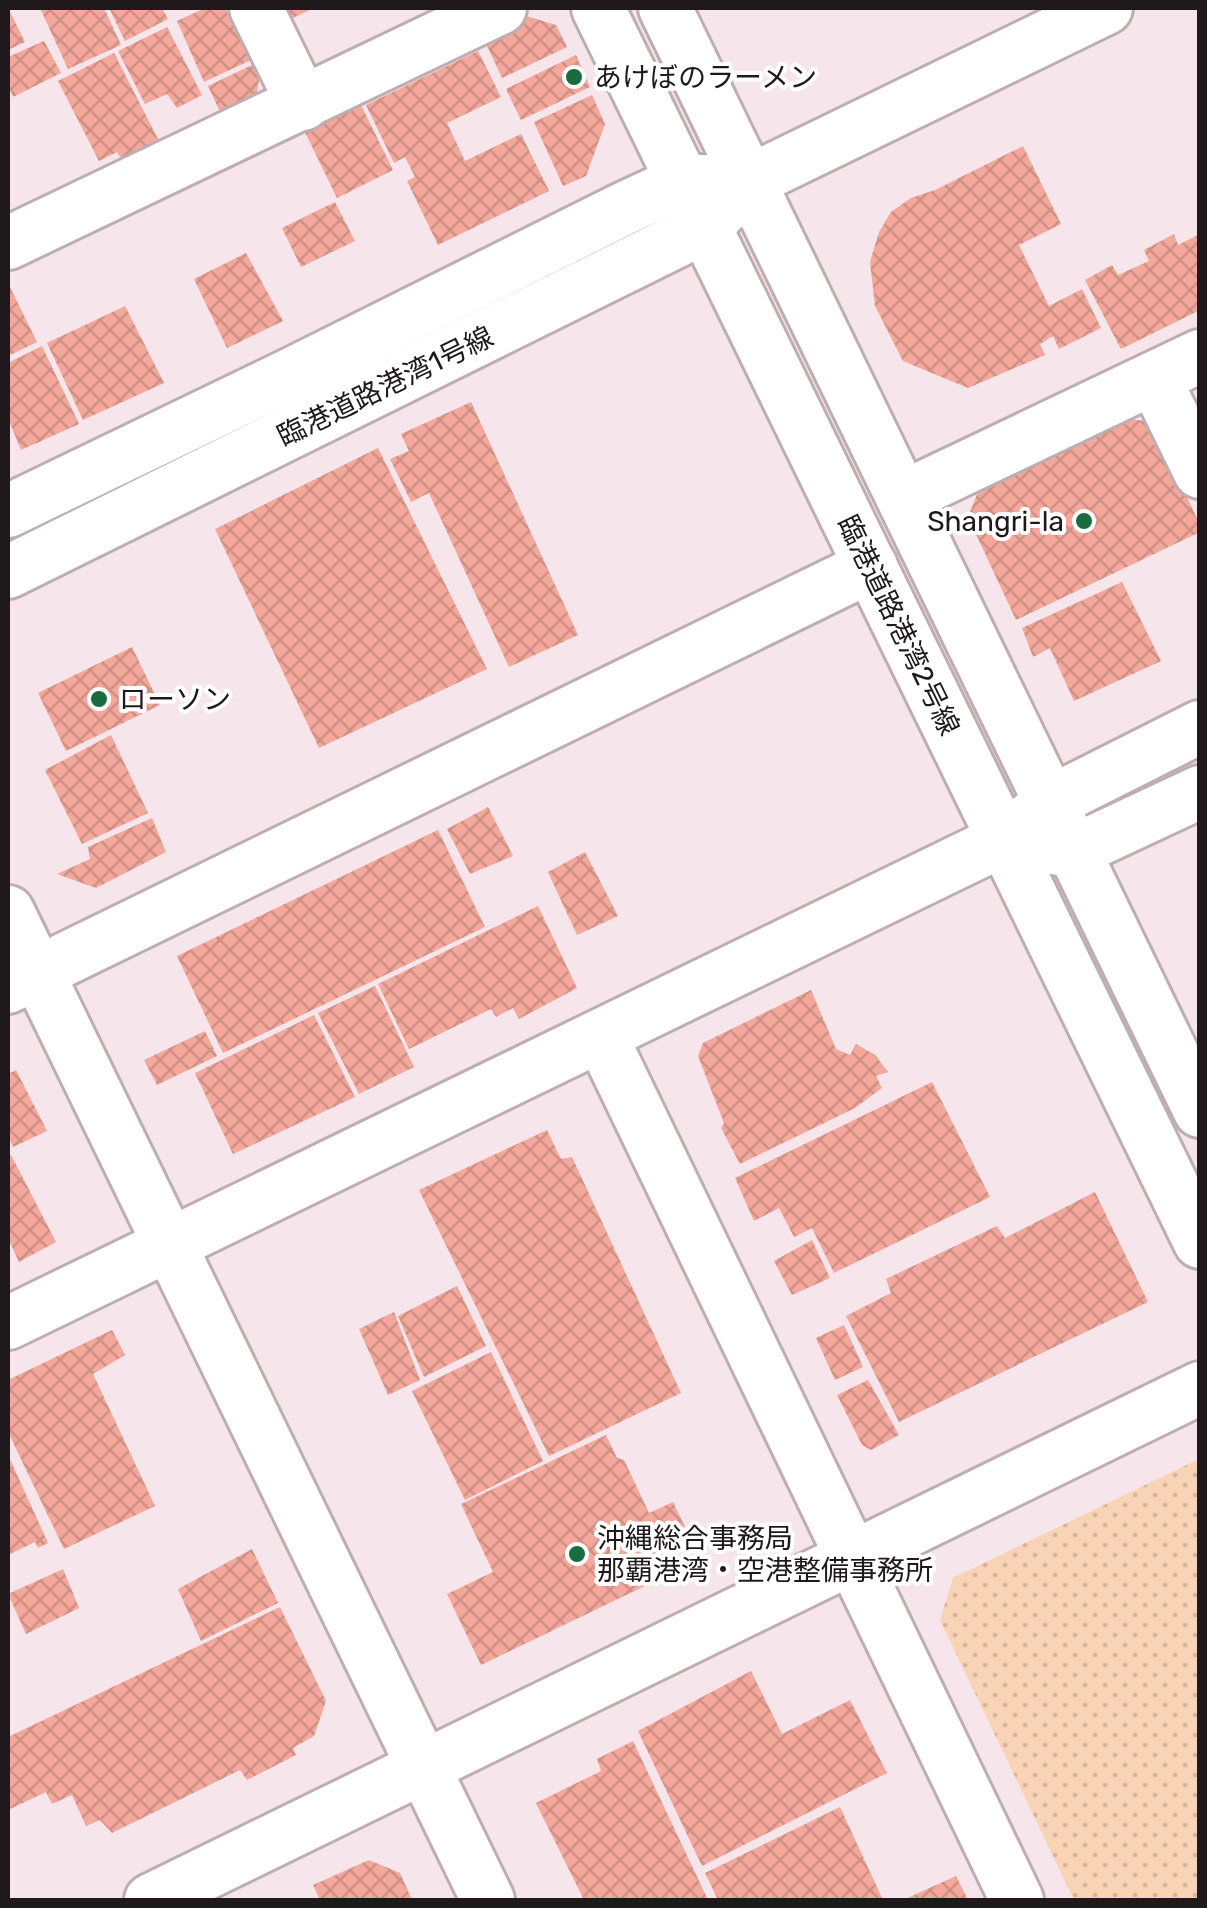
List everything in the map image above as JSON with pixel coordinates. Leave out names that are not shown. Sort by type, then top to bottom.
[{"type":"street","points":[[256,8],[303,104]]},
{"type":"street","points":[[8,243],[500,8]]},
{"type":"street","name":"臨港道路港湾2号線","points":[[598,8],[1200,1242]]},
{"type":"street","points":[[666,8],[1200,1111]]},
{"type":"street","name":"臨港道路港湾1号線","points":[[8,510],[750,181],[1106,8]]},
{"type":"street","name":"臨港道路港湾1号線","points":[[8,572],[694,204]]},
{"type":"street","points":[[904,497],[1177,367],[1200,472]]},
{"type":"street","points":[[22,980],[871,566]]},
{"type":"street","points":[[8,1322],[1003,840],[1050,802],[1200,726]]},
{"type":"street","points":[[1003,840],[1074,851],[1200,792]]},
{"type":"street","points":[[8,912],[22,980],[170,1245],[488,1900]]},
{"type":"street","points":[[601,1036],[1017,1900]]},
{"type":"street","points":[[151,1900],[1200,1388]]},
{"type":"shaded area","points":[[1199,1459],[1199,1900],[1074,1900],[940,1620],[953,1578]]},
{"type":"building","points":[[8,8],[25,42],[8,50]]},
{"type":"building","points":[[40,8],[104,8],[121,45],[68,69]]},
{"type":"building","points":[[109,8],[162,8],[168,19],[125,41]]},
{"type":"building","points":[[205,8],[225,8],[251,60],[204,82],[177,21]]},
{"type":"building","points":[[286,8],[314,8],[291,19]]},
{"type":"building","points":[[523,15],[556,25],[567,47],[502,78],[482,35]]},
{"type":"building","points":[[167,27],[202,95],[177,108],[167,94],[145,104],[118,51]]},
{"type":"building","points":[[44,41],[61,73],[13,97],[8,85],[8,57]]},
{"type":"building","points":[[478,51],[501,97],[447,123],[465,161],[521,134],[549,191],[438,245],[407,181],[415,177],[405,157],[394,163],[366,105]]},
{"type":"building","points":[[114,53],[159,141],[122,160],[117,152],[99,161],[58,81]]},
{"type":"building","points":[[576,55],[590,87],[521,120],[506,89]]},
{"type":"building","points":[[252,65],[259,80],[256,97],[221,114],[208,86]]},
{"type":"building","points":[[592,95],[605,124],[586,176],[563,186],[534,122]]},
{"type":"building","points":[[357,97],[393,170],[337,198],[301,124]]},
{"type":"building","points":[[1023,146],[1061,224],[1019,245],[1049,306],[1082,289],[1101,328],[1059,349],[1053,336],[1040,344],[1045,355],[968,388],[903,361],[875,306],[870,262],[879,232],[891,212],[911,198]]},
{"type":"building","points":[[335,202],[355,241],[301,267],[282,228]]},
{"type":"building","points":[[1174,234],[1178,245],[1200,234],[1200,310],[1121,349],[1085,280],[1112,265],[1118,275],[1149,261],[1144,250]]},
{"type":"building","points":[[246,253],[283,321],[227,348],[194,279]]},
{"type":"building","points":[[8,283],[37,342],[8,356]]},
{"type":"building","points":[[125,306],[164,383],[83,420],[47,343]]},
{"type":"building","points":[[42,346],[79,424],[21,450],[8,418],[8,363]]},
{"type":"building","points":[[471,402],[578,635],[509,667],[429,493],[411,502],[390,459],[409,451],[401,434]]},
{"type":"building","name":"Shangri-la","points":[[1123,418],[1152,422],[1200,532],[1016,620],[968,517],[978,492]]},
{"type":"building","points":[[378,448],[487,669],[319,748],[215,529]]},
{"type":"building","points":[[1122,582],[1161,661],[1074,701],[1050,648],[1033,657],[1022,628]]},
{"type":"building","name":"ローソン","points":[[132,647],[160,705],[66,751],[38,693]]},
{"type":"building","points":[[111,735],[148,813],[82,844],[45,770]]},
{"type":"building","points":[[488,807],[513,856],[470,874],[447,829]]},
{"type":"building","points":[[152,818],[166,852],[96,888],[57,874],[90,859],[88,847]]},
{"type":"building","points":[[438,830],[485,927],[223,1053],[177,956]]},
{"type":"building","points":[[585,852],[618,916],[577,935],[548,872]]},
{"type":"building","points":[[538,906],[577,988],[519,1019],[513,1008],[496,1017],[491,1009],[409,1049],[378,984]]},
{"type":"building","points":[[375,986],[414,1067],[359,1094],[318,1013]]},
{"type":"building","points":[[811,990],[836,1049],[850,1055],[856,1044],[875,1055],[888,1072],[876,1076],[882,1088],[855,1108],[740,1164],[721,1128],[724,1123],[698,1056],[703,1043]]},
{"type":"building","points":[[314,1015],[355,1097],[233,1154],[195,1073]]},
{"type":"building","points":[[205,1031],[217,1056],[157,1085],[144,1060]]},
{"type":"building","points":[[16,1070],[47,1131],[13,1147],[8,1136],[8,1074]]},
{"type":"building","points":[[932,1082],[990,1197],[834,1273],[812,1228],[794,1237],[779,1208],[754,1221],[735,1178]]},
{"type":"building","points":[[547,1130],[561,1159],[572,1157],[681,1393],[549,1456],[419,1190]]},
{"type":"building","points":[[11,1155],[56,1242],[19,1262],[8,1238]]},
{"type":"building","points":[[1095,1192],[1148,1302],[899,1422],[846,1316],[891,1293],[886,1279],[997,1226],[1005,1238]]},
{"type":"building","points":[[812,1240],[830,1278],[792,1295],[774,1261]]},
{"type":"building","points":[[457,1286],[486,1346],[424,1377],[398,1316]]},
{"type":"building","points":[[394,1312],[420,1380],[388,1395],[359,1329]]},
{"type":"building","points":[[844,1325],[863,1367],[835,1380],[816,1338]]},
{"type":"building","points":[[112,1330],[125,1355],[93,1374],[155,1506],[64,1549],[8,1432],[8,1380]]},
{"type":"building","points":[[491,1352],[543,1461],[465,1500],[412,1391]]},
{"type":"building","points":[[868,1380],[899,1435],[871,1450],[862,1445],[837,1395]]},
{"type":"building","name":"沖縄総合事務局 那覇港湾・空港整備事務所","points":[[606,1435],[617,1458],[624,1460],[649,1513],[673,1502],[685,1527],[663,1538],[678,1570],[481,1665],[447,1594],[493,1572],[461,1504]]},
{"type":"building","points":[[8,1455],[48,1543],[38,1548],[35,1542],[8,1555]]},
{"type":"building","points":[[252,1549],[278,1603],[201,1641],[178,1589]]},
{"type":"building","points":[[63,1569],[79,1608],[26,1634],[8,1594]]},
{"type":"building","points":[[280,1607],[326,1701],[314,1736],[293,1748],[296,1755],[247,1780],[240,1770],[112,1833],[100,1820],[86,1826],[72,1795],[52,1804],[46,1792],[8,1810],[8,1737]]},
{"type":"building","points":[[751,1671],[782,1734],[850,1700],[887,1773],[702,1866],[638,1731]]},
{"type":"building","points":[[633,1741],[708,1900],[584,1900],[536,1803],[601,1771],[597,1759]]},
{"type":"building","points":[[840,1807],[883,1900],[718,1900],[705,1873]]},
{"type":"building","points":[[369,1860],[400,1873],[412,1900],[320,1900],[313,1885]]},
{"type":"building","points":[[956,1876],[968,1900],[903,1900]]},
{"type":"place","name":"あけぼのラーメン","points":[[574,77]]},
{"type":"place","name":"Shangri-la","points":[[1084,521]]},
{"type":"place","name":"ローソン","points":[[99,699]]},
{"type":"place","name":"沖縄総合事務局 那覇港湾・空港整備事務所","points":[[577,1554]]}]
